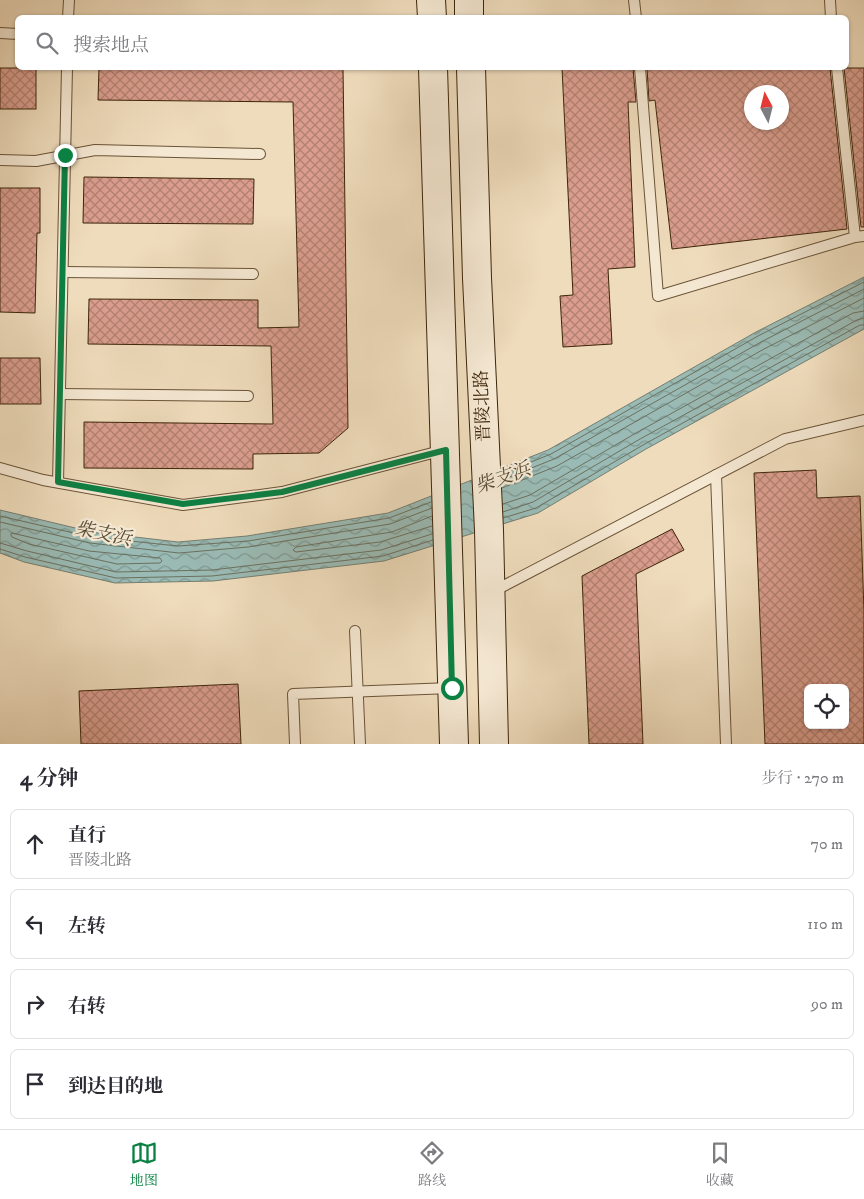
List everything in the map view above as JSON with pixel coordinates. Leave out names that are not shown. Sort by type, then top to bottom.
[{"type":"main road","points":[[431,0],[432,15]]},
{"type":"main road","points":[[469,0],[469,15]]},
{"type":"main road","points":[[433,70],[454,744]]},
{"type":"main road","name":"晋陵北路","points":[[471,70],[489,530],[494,744]]},
{"type":"lane","points":[[68,15],[69,0]]},
{"type":"lane","points":[[634,0],[636,15]]},
{"type":"lane","points":[[830,0],[832,15]]},
{"type":"lane","points":[[0,33],[15,34]]},
{"type":"lane","points":[[58,482],[67,70]]},
{"type":"lane","points":[[640,70],[658,296],[859,236],[837,70]]},
{"type":"lane","points":[[0,160],[36,161],[95,150],[260,154]]},
{"type":"lane","points":[[62,272],[253,274]]},
{"type":"lane","points":[[60,394],[248,396]]},
{"type":"lane","points":[[490,592],[785,439],[864,420]]},
{"type":"lane","points":[[0,468],[58,482],[183,504],[282,492],[446,450]]},
{"type":"lane","points":[[716,475],[726,744]]},
{"type":"lane","points":[[356,631],[360,744]]},
{"type":"lane","points":[[295,744],[293,694],[452,688]]},
{"type":"water","name":"柴支浜","points":[[864,277],[864,329],[646,449],[538,513],[384,561],[213,581],[115,583],[24,562],[0,553],[0,510],[92,532],[178,542],[247,536],[388,513],[548,450],[756,332]]},
{"type":"building","points":[[0,68],[36,70],[36,109],[0,109]]},
{"type":"building","points":[[849,68],[864,68],[864,227],[861,227],[844,70],[849,70]]},
{"type":"building","points":[[99,70],[343,70],[348,428],[319,453],[253,454],[253,469],[84,468],[84,422],[273,424],[271,346],[88,344],[89,299],[258,300],[258,328],[299,327],[293,102],[98,100]]},
{"type":"building","points":[[562,70],[633,70],[636,102],[628,102],[635,267],[608,269],[612,344],[563,347],[560,296],[573,295]]},
{"type":"building","points":[[647,70],[830,70],[847,229],[672,249],[655,100],[649,101]]},
{"type":"building","points":[[84,177],[254,179],[253,224],[83,223]]},
{"type":"building","points":[[0,188],[40,188],[40,233],[37,233],[35,313],[0,312]]},
{"type":"building","points":[[0,358],[40,358],[41,404],[0,404]]},
{"type":"building","points":[[816,470],[817,498],[860,496],[864,612],[864,744],[765,744],[754,473]]},
{"type":"building","points":[[672,529],[684,550],[636,574],[643,744],[589,744],[582,576]]},
{"type":"building","points":[[238,684],[241,744],[81,744],[79,691]]},
{"type":"route","points":[[65,155],[58,482],[183,504],[282,492],[446,450],[452,688]]}]
